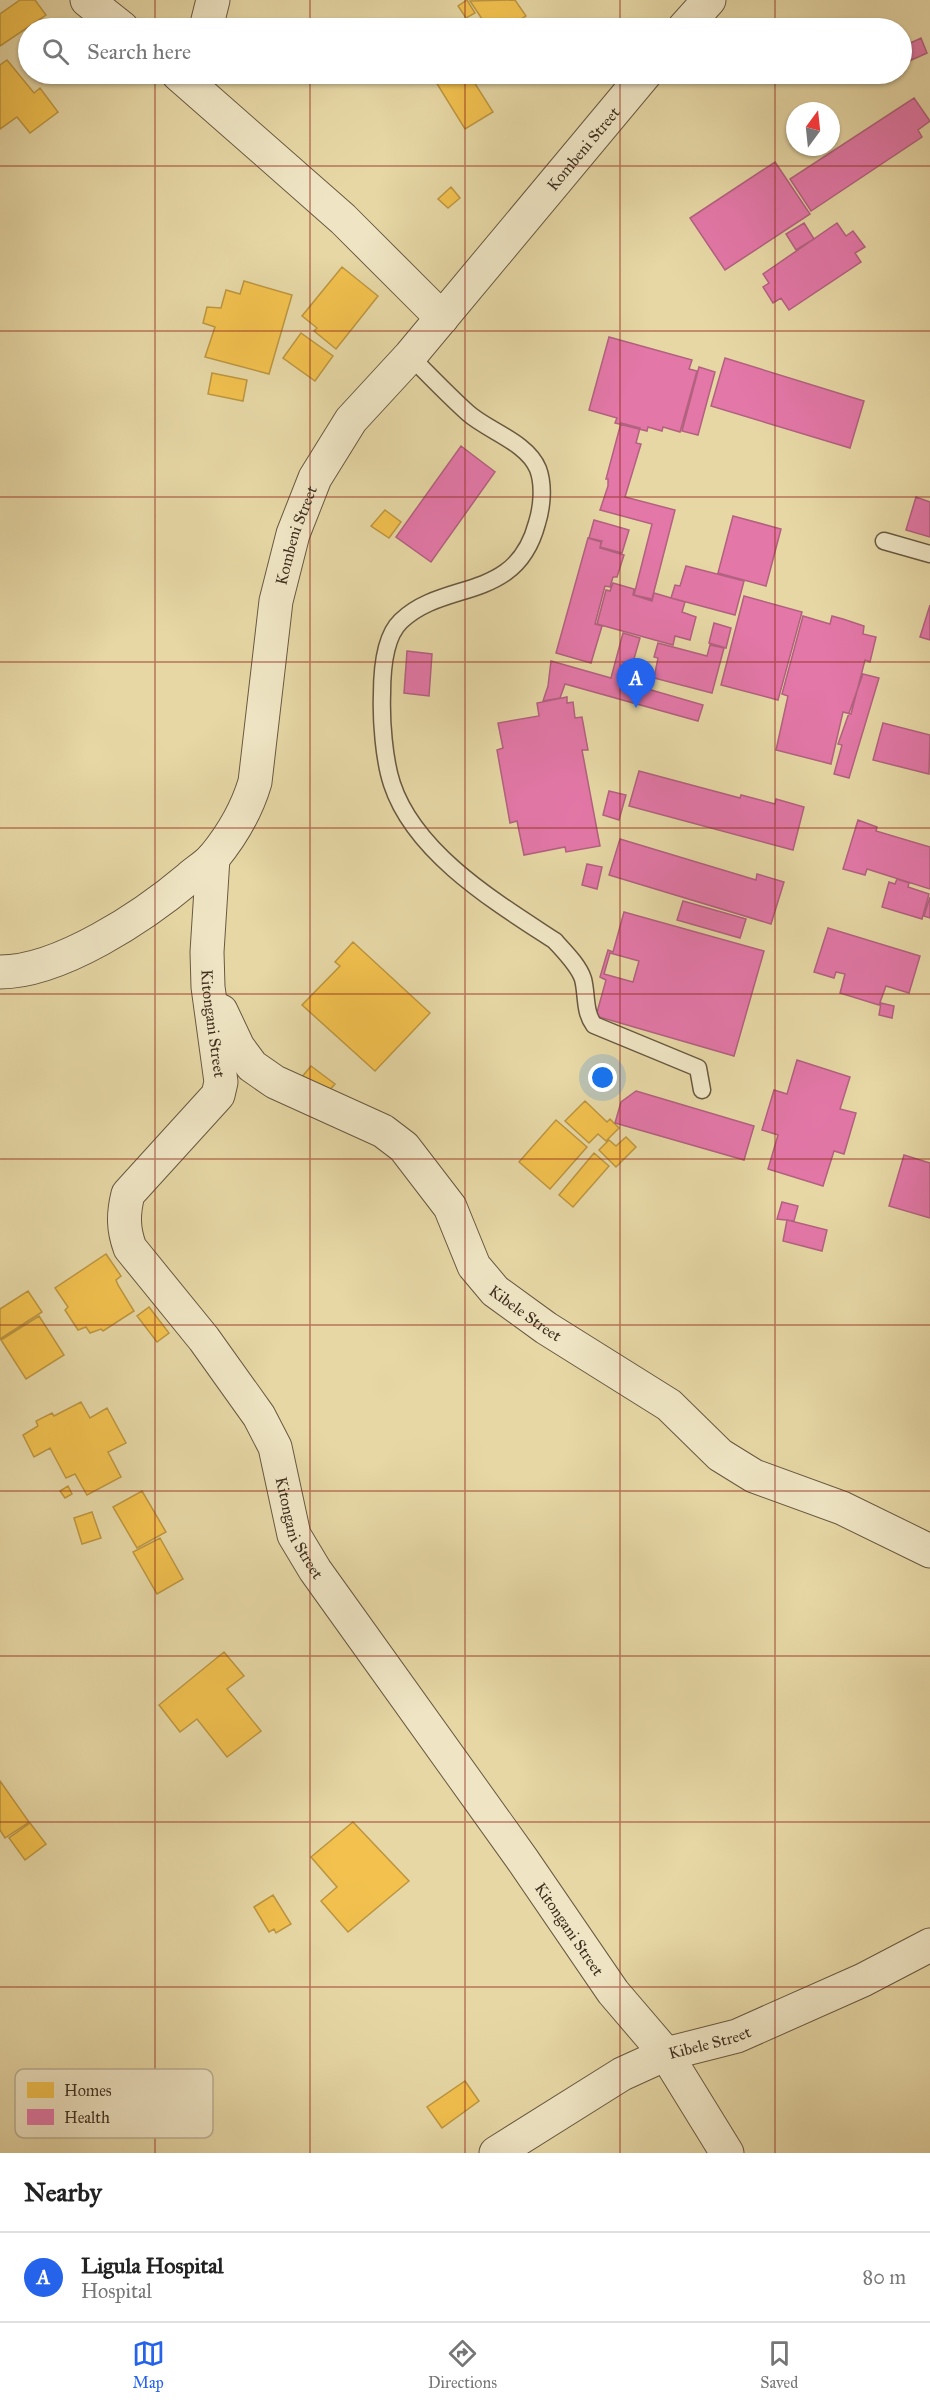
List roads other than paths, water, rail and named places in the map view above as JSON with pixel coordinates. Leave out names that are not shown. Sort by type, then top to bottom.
[{"type":"street","points":[[87,0],[110,18]]},
{"type":"street","points":[[208,18],[213,0]]},
{"type":"street","points":[[693,18],[709,0]]},
{"type":"street","points":[[197,84],[344,219],[442,318]]},
{"type":"street","name":"Kombeni Street","points":[[0,972],[36,966],[116,931],[158,904],[213,858],[249,802],[255,782],[276,601],[293,534],[315,478],[351,420],[410,356],[637,84]]},
{"type":"street","name":"Kitongani Street","points":[[213,858],[208,987],[222,1082],[218,1095],[128,1194],[123,1212],[124,1233],[130,1248],[204,1339],[259,1416],[275,1447],[294,1535],[315,1570],[522,1859],[613,1992],[666,2054],[727,2153]]},
{"type":"street","name":"Kibele Street","points":[[208,987],[238,1047],[252,1066],[275,1082],[383,1131],[404,1147],[450,1207],[474,1266],[495,1291],[546,1328],[669,1405],[720,1455],[754,1476],[842,1508],[930,1551]]},
{"type":"street","name":"Kibele Street","points":[[496,2153],[582,2098],[666,2054],[737,2036],[862,1980],[930,1945]]},
{"type":"lane","points":[[410,356],[469,414],[524,453],[538,468],[542,488],[540,514],[533,539],[520,558],[494,581],[421,607],[400,621],[391,635],[382,680],[381,712],[392,783],[409,820],[466,882],[555,941],[567,954],[582,978],[589,1015],[594,1025],[698,1068],[702,1090]]},
{"type":"lane","points":[[884,541],[930,554]]},
{"type":"place","name":"Ligula Hospital","points":[[636,708]]}]
